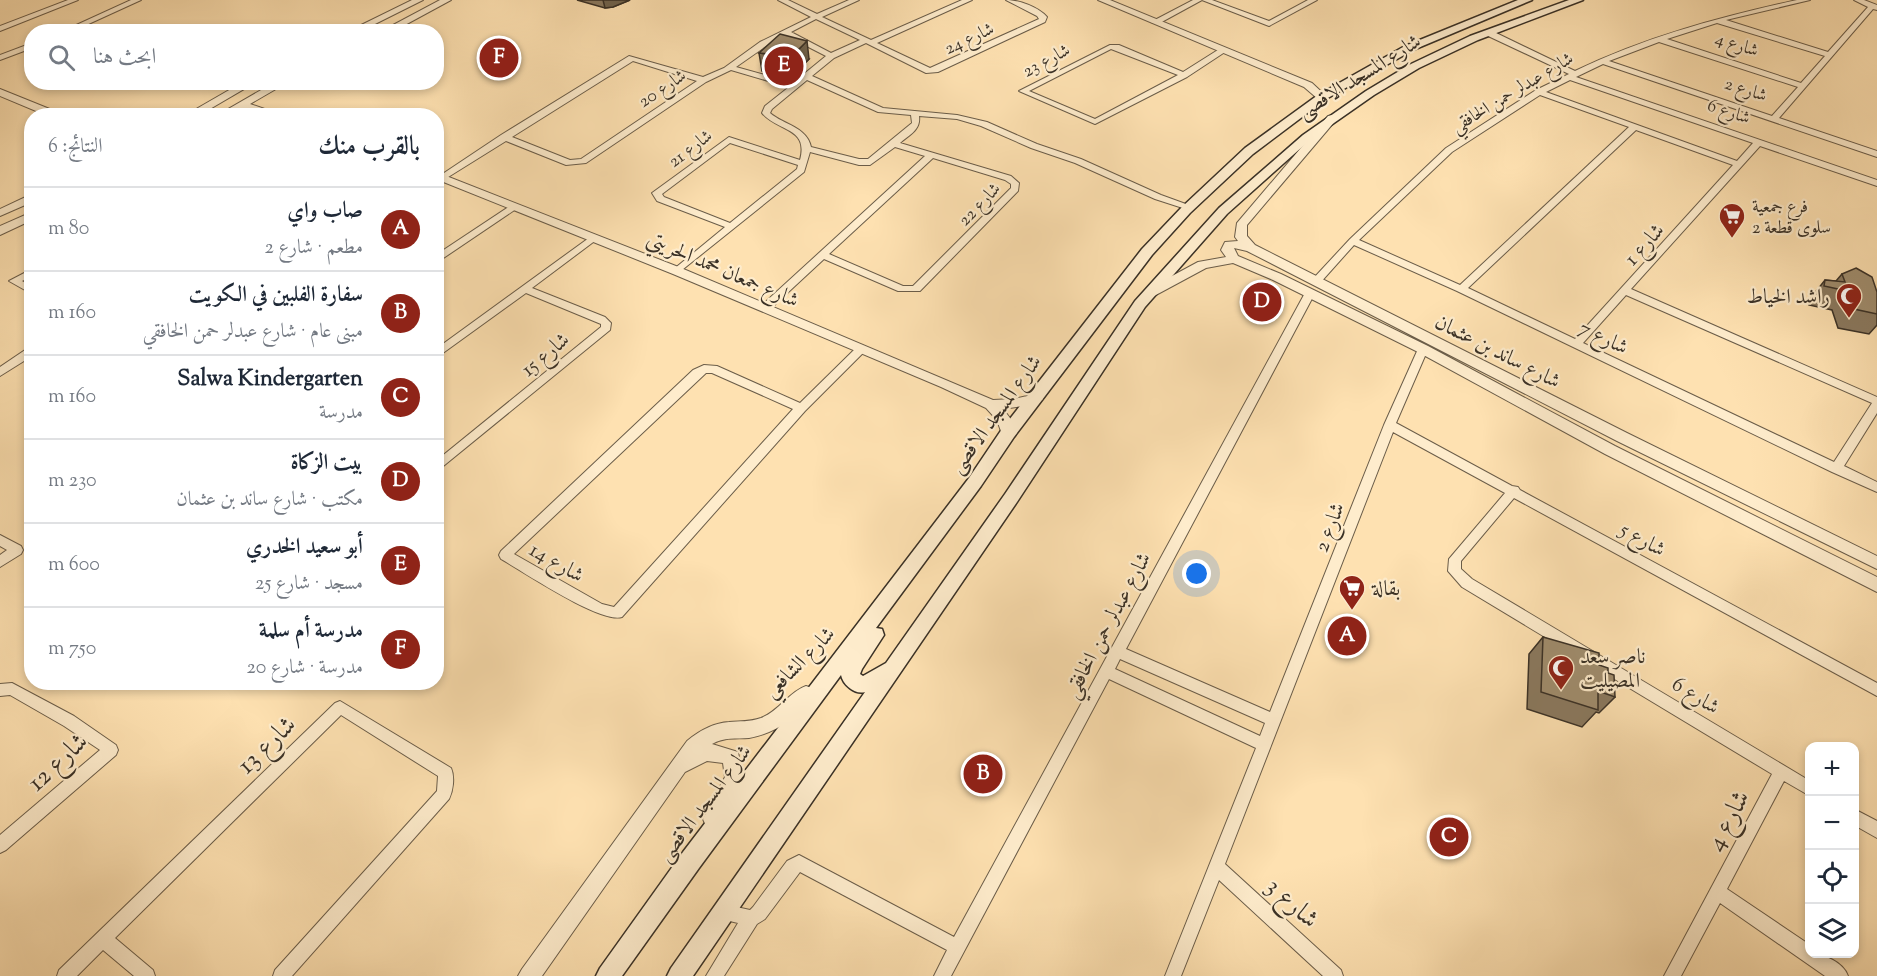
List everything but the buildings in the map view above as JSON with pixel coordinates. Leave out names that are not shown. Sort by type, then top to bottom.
[{"type":"main road","points":[[1528,0],[1495,18],[1508,21],[1528,16]]},
{"type":"main road","name":"شارع المسجد الاقصى","points":[[608,976],[691,860],[866,629],[1008,434],[1133,270],[1188,208],[1249,151],[1338,87],[1422,42],[1528,0]]},
{"type":"main road","name":"شارع المسجد الاقصى","points":[[679,976],[1011,498],[1145,299],[1224,210],[1266,170],[1332,118],[1415,66],[1528,16],[1578,0]]},
{"type":"main road","points":[[1415,66],[1455,39],[1442,36],[1422,42]]},
{"type":"main road","points":[[1188,208],[1168,243],[1176,249],[1196,242]]},
{"type":"main road","points":[[1133,270],[1141,266],[1150,266],[1156,271],[1145,299]]},
{"type":"main road","points":[[894,664],[875,680],[861,685],[855,683],[850,677],[853,666],[914,579],[924,549]]},
{"type":"street","points":[[0,29],[74,0]]},
{"type":"street","points":[[82,24],[137,0]]},
{"type":"street","points":[[368,24],[419,0]]},
{"type":"street","points":[[400,24],[447,0]]},
{"type":"street","name":"شارع 24","points":[[782,0],[923,70],[935,70],[1041,20],[1043,17],[1010,0]]},
{"type":"street","points":[[703,80],[786,32],[855,0]]},
{"type":"street","name":"شارع 24","points":[[868,42],[968,0]]},
{"type":"street","points":[[1102,0],[1308,85],[1322,97]]},
{"type":"street","points":[[1155,22],[1198,0]]},
{"type":"street","points":[[1206,0],[1269,24],[1313,0]]},
{"type":"street","name":"شارع عبدلر حمن الخافقي","points":[[942,976],[1313,287],[1353,241],[1449,150],[1539,92],[1602,61],[1659,39],[1718,20],[1806,0]]},
{"type":"street","points":[[1774,118],[1875,7],[1858,0]]},
{"type":"street","name":"شارع 4","points":[[1718,20],[1830,55]]},
{"type":"street","points":[[786,32],[831,56]]},
{"type":"street","name":"شارع 6","points":[[1489,33],[1572,75],[1877,183]]},
{"type":"street","name":"شارع 4","points":[[1659,39],[1804,86]]},
{"type":"street","points":[[677,271],[797,174],[803,164],[807,149],[804,140],[800,134],[770,118],[766,113],[768,108],[831,56],[868,42]]},
{"type":"street","name":"شارع 23","points":[[1184,75],[1116,47],[1110,47],[1023,91],[1095,122],[1184,75],[1224,50]]},
{"type":"street","points":[[0,58],[24,48]]},
{"type":"street","name":"شارع 20","points":[[444,173],[632,58],[703,80]]},
{"type":"street","name":"شارع 2","points":[[1602,61],[1877,154]]},
{"type":"street","points":[[728,67],[794,86]]},
{"type":"street","points":[[807,76],[881,110],[957,117],[984,124],[1188,208]]},
{"type":"street","name":"شارع 20","points":[[504,137],[575,164],[583,161],[703,80]]},
{"type":"street","points":[[1308,85],[1338,87]]},
{"type":"street","points":[[204,108],[236,90]]},
{"type":"street","points":[[236,108],[267,90]]},
{"type":"street","points":[[0,92],[39,108]]},
{"type":"street","points":[[1539,92],[1738,164]]},
{"type":"street","points":[[260,108],[258,103],[261,93]]},
{"type":"street","points":[[807,149],[867,162],[876,159],[915,125],[915,114]]},
{"type":"street","points":[[1251,248],[1241,237],[1241,225],[1332,118]]},
{"type":"street","points":[[1461,289],[1634,127]]},
{"type":"street","name":"شارع 21","points":[[732,227],[660,199],[657,193],[729,140],[803,164]]},
{"type":"street","name":"شارع 1","points":[[1575,345],[1759,142]]},
{"type":"street","points":[[895,144],[931,155]]},
{"type":"street","points":[[765,308],[931,155]]},
{"type":"street","name":"شارع 22","points":[[822,255],[906,290],[922,286],[1015,189],[1016,185],[1008,178],[931,155]]},
{"type":"street","name":"شارع جمعان محمد الحريتي","points":[[444,178],[677,271],[991,405],[1014,404],[1036,399]]},
{"type":"street","points":[[0,213],[24,201]]},
{"type":"street","points":[[444,255],[513,207]]},
{"type":"street","points":[[4,228],[24,218]]},
{"type":"street","points":[[444,349],[593,238]]},
{"type":"street","name":"شارع 7","points":[[1353,241],[1461,289],[1877,488]]},
{"type":"street","points":[[1145,299],[1202,265],[1234,259],[1227,250],[1229,245],[1237,244],[1251,248]]},
{"type":"street","name":"شارع ساند بن عثمان","points":[[1251,248],[1313,287],[1423,349],[1610,450],[1877,585]]},
{"type":"street","points":[[444,251],[448,252]]},
{"type":"street","name":"شارع ساند بن عثمان","points":[[1234,259],[1313,287],[1677,463],[1877,563]]},
{"type":"street","points":[[24,276],[14,281],[24,287]]},
{"type":"street","name":"شارع 15","points":[[444,461],[606,328],[606,323],[601,319],[525,289]]},
{"type":"street","points":[[1626,291],[1877,402],[1836,469]]},
{"type":"street","name":"شارع 2","points":[[1173,976],[1390,425],[1423,349]]},
{"type":"street","name":"شارع 14","points":[[801,408],[713,369],[704,369],[688,380],[505,555],[599,609],[618,613],[801,408],[861,350]]},
{"type":"street","points":[[0,372],[24,356]]},
{"type":"street","points":[[991,405],[1003,418],[1008,434]]},
{"type":"street","name":"شارع 5","points":[[1390,425],[1514,490],[1877,690]]},
{"type":"street","points":[[1610,450],[1619,448],[1623,444],[1622,437]]},
{"type":"street","points":[[1665,477],[1662,469],[1666,464],[1677,463]]},
{"type":"street","name":"شارع 6","points":[[1514,490],[1455,559],[1454,571],[1467,583],[1805,787]]},
{"type":"street","points":[[0,540],[17,550],[0,562]]},
{"type":"street","name":"شارع الشافعي","points":[[529,976],[674,774],[688,751],[704,739],[723,731],[754,729],[794,708],[866,629]]},
{"type":"street","points":[[1117,651],[1275,721]]},
{"type":"street","points":[[1106,670],[1265,745]]},
{"type":"street","name":"شارع 12","points":[[0,690],[12,689],[69,721],[111,750],[0,844]]},
{"type":"street","name":"شارع 13","points":[[65,976],[340,707],[446,773],[444,794],[282,976]]},
{"type":"street","name":"شارع الشافعي","points":[[674,774],[697,755],[719,751],[731,758],[734,778],[691,860]]},
{"type":"street","name":"شارع 4","points":[[1672,976],[1781,772]]},
{"type":"street","points":[[1859,819],[1877,830]]},
{"type":"street","points":[[714,976],[751,918],[759,913],[793,867],[799,863],[957,946]]},
{"type":"street","name":"شارع 3","points":[[1215,866],[1335,976]]},
{"type":"street","points":[[1718,891],[1840,976]]},
{"type":"street","points":[[723,912],[751,918]]},
{"type":"street","points":[[103,939],[147,976]]},
{"type":"place","name":"مدرسة أم سلمة","points":[[499,58]]},
{"type":"place","name":"أبو سعيد الخدري","points":[[784,66]]},
{"type":"place","name":"فرع جمعية سلوى قطعة 2","points":[[1732,239]]},
{"type":"place","name":"بيت الزكاة","points":[[1262,302]]},
{"type":"place","name":"راشد الخياط","points":[[1849,319]]},
{"type":"place","name":"بقالة","points":[[1352,611]]},
{"type":"place","name":"صاب واي","points":[[1347,636]]},
{"type":"place","name":"ناصر سعد المصيليت","points":[[1561,691]]},
{"type":"place","name":"سفارة الفلبين في الكويت","points":[[983,774]]},
{"type":"place","name":"Salwa Kindergarten","points":[[1449,837]]}]
